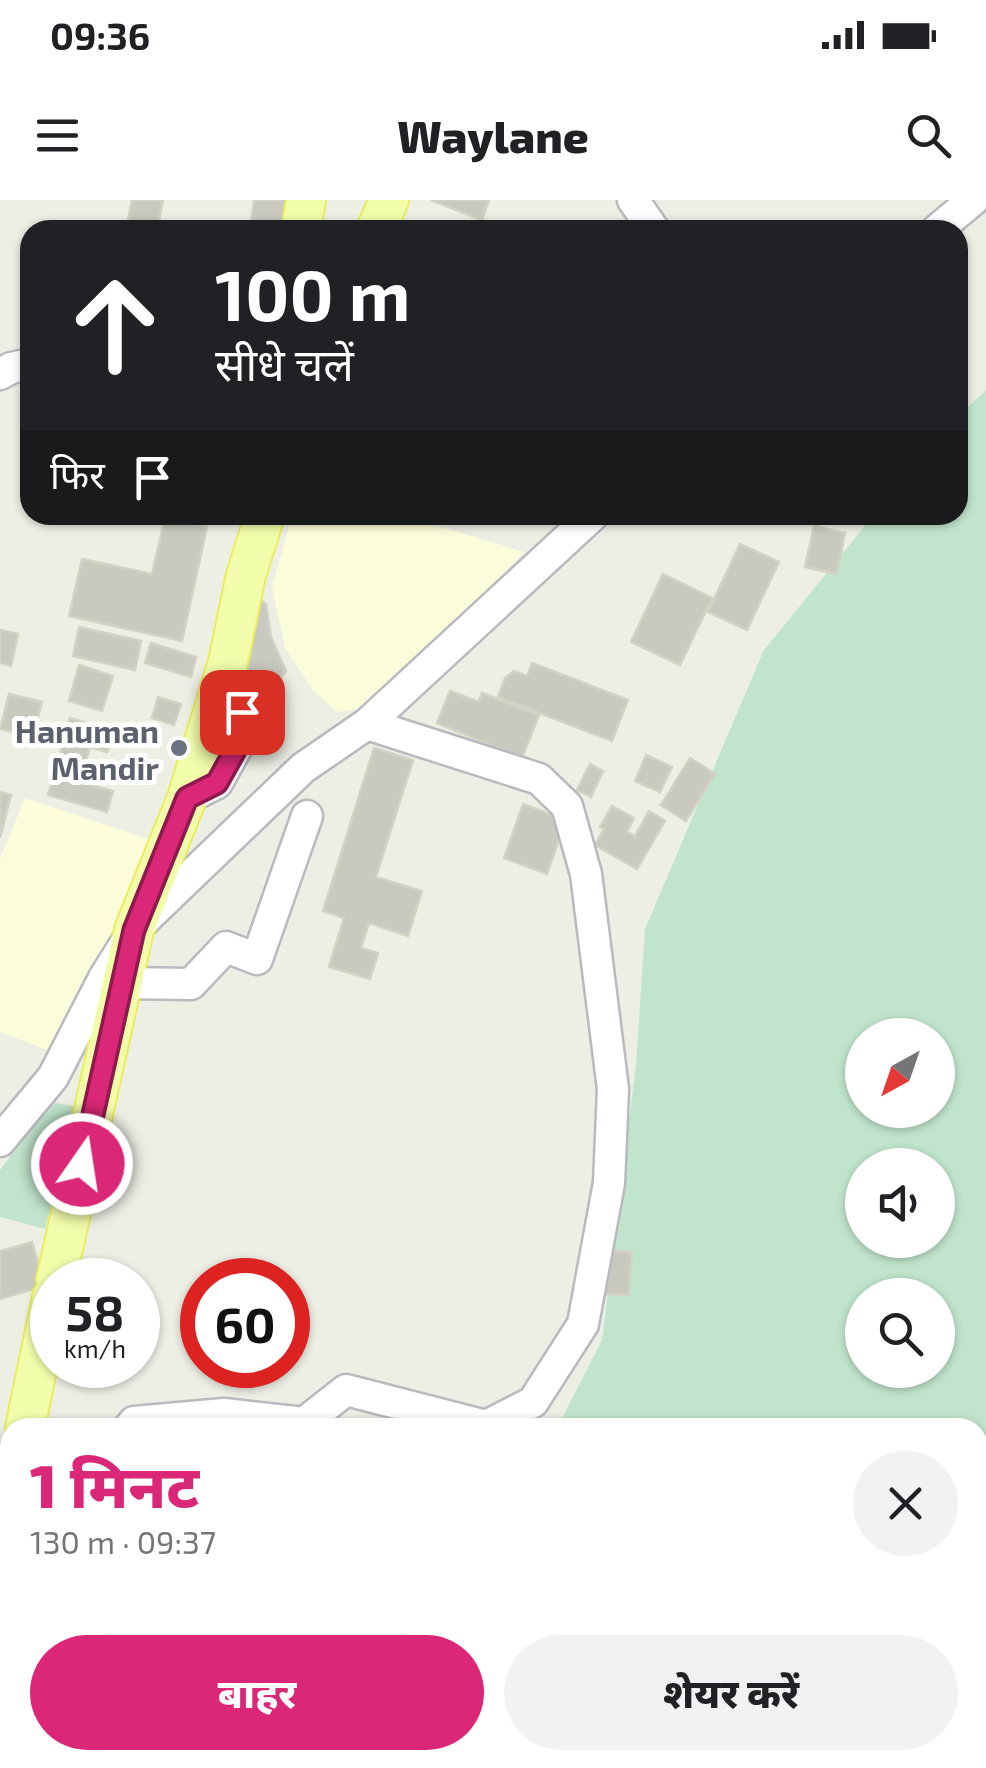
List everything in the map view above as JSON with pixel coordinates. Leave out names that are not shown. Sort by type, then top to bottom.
[{"type":"main road","points":[[61,1258],[134,930],[187,798],[228,662],[246,575],[262,525]]},
{"type":"main road","points":[[26,1418],[33,1388]]},
{"type":"street","points":[[948,220],[973,200]]},
{"type":"street","points":[[0,1140],[54,1077],[104,978],[134,930],[302,768],[366,724],[582,525]]},
{"type":"street","points":[[366,724],[539,779],[567,806],[586,874],[612,1089],[609,1183],[583,1324],[533,1402],[502,1418]]},
{"type":"street","points":[[123,982],[191,984],[226,947],[256,959],[307,816]]},
{"type":"street","points":[[54,1077],[100,1085]]},
{"type":"street","points":[[314,1418],[346,1390],[455,1418]]},
{"type":"street","points":[[210,1418],[224,1414],[254,1418]]},
{"type":"shaded area","points":[[986,390],[986,1418],[562,1418],[602,1340],[636,1065],[645,929],[764,650],[866,525],[968,525],[968,407]]},
{"type":"shaded area","points":[[289,525],[434,525],[524,552],[369,707],[337,712],[313,690],[285,648],[272,587]]},
{"type":"shaded area","points":[[25,798],[157,842],[125,921],[52,1052],[0,1032],[0,859]]},
{"type":"shaded area","points":[[51,1102],[77,1107],[45,1229],[0,1217],[0,1170]]},
{"type":"building","points":[[132,200],[163,200],[159,220],[128,220]]},
{"type":"building","points":[[254,200],[290,200],[287,220],[251,220]]},
{"type":"building","points":[[431,200],[489,200],[482,220]]},
{"type":"building","points":[[163,525],[207,527],[182,641],[69,616],[82,559],[152,574]]},
{"type":"building","points":[[814,526],[845,533],[837,574],[805,567]]},
{"type":"building","points":[[740,544],[779,562],[747,630],[708,612]]},
{"type":"building","points":[[663,574],[712,598],[680,665],[631,642]]},
{"type":"building","points":[[256,596],[266,604],[271,637],[286,671],[264,699],[252,685],[243,651]]},
{"type":"building","points":[[79,627],[141,641],[135,670],[73,656]]},
{"type":"building","points":[[0,630],[18,634],[11,666],[0,663]]},
{"type":"building","points":[[151,643],[196,657],[191,677],[145,663]]},
{"type":"building","points":[[532,663],[628,700],[612,741],[498,697],[505,678],[514,671],[527,676]]},
{"type":"building","points":[[79,665],[113,676],[102,711],[69,701]]},
{"type":"building","points":[[450,691],[479,702],[482,693],[539,715],[522,758],[437,723]]},
{"type":"building","points":[[9,694],[42,702],[31,743],[14,739],[16,733],[0,729]]},
{"type":"building","points":[[158,697],[181,704],[174,725],[152,718]]},
{"type":"building","points":[[70,718],[114,731],[107,752],[90,747],[80,782],[113,791],[107,812],[48,795]]},
{"type":"building","points":[[374,748],[413,760],[376,877],[422,891],[408,936],[369,923],[361,948],[378,953],[370,979],[329,967],[344,918],[323,911]]},
{"type":"building","points":[[646,755],[672,767],[660,792],[635,781]]},
{"type":"building","points":[[690,758],[715,774],[686,821],[661,805]]},
{"type":"building","points":[[590,764],[603,771],[591,797],[577,790]]},
{"type":"building","points":[[0,792],[11,795],[0,838]]},
{"type":"building","points":[[523,804],[566,820],[547,874],[504,858]]},
{"type":"building","points":[[612,806],[634,818],[627,832],[635,836],[649,811],[665,821],[637,869],[595,845]]},
{"type":"building","points":[[32,1242],[37,1258],[30,1258],[30,1290],[0,1299],[0,1251]]},
{"type":"building","points":[[608,1250],[632,1252],[629,1295],[605,1294]]},
{"type":"place","name":"Hanuman Mandir","points":[[179,748]]},
{"type":"route","points":[[82,1164],[134,930],[187,798],[217,783],[237,747],[242,712]]}]
